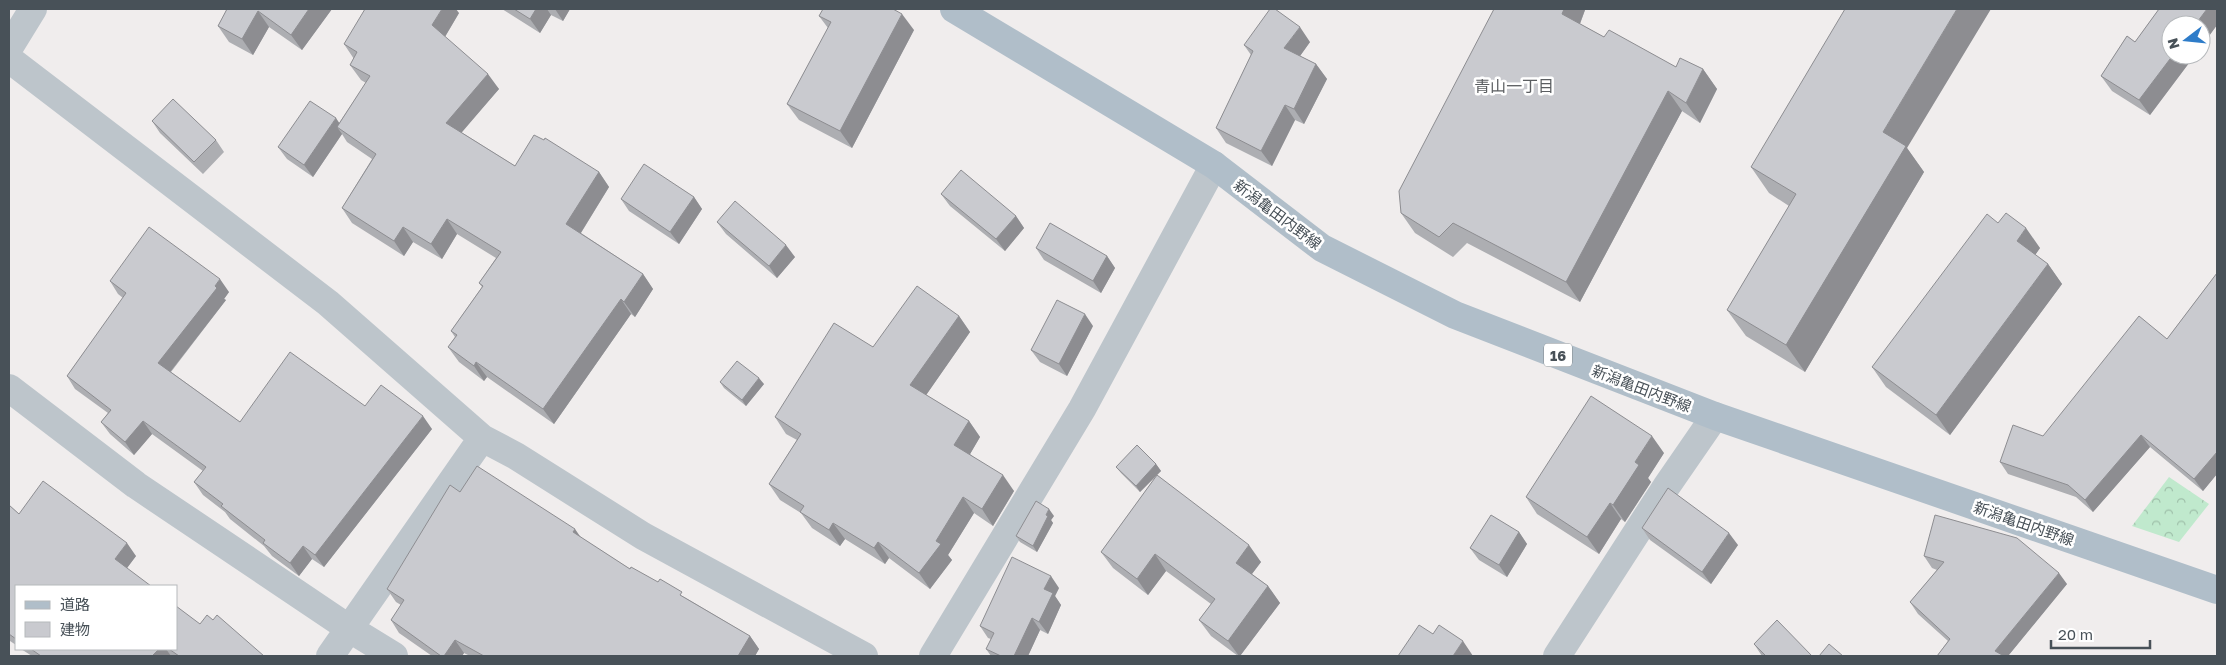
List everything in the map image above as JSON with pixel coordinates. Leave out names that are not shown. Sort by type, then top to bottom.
[{"type":"main road","name":"新潟亀田内野線","points":[[954,9],[1214,165],[1322,248],[1455,314],[1715,416],[2217,590]]},
{"type":"street","points":[[9,48],[33,9]]},
{"type":"street","points":[[9,59],[328,302],[482,438],[516,456],[643,536],[864,656]]},
{"type":"street","points":[[933,656],[1082,409],[1214,165]]},
{"type":"street","points":[[9,388],[136,485],[350,629],[394,656]]},
{"type":"street","points":[[1557,656],[1666,487],[1715,416]]},
{"type":"street","points":[[330,656],[482,438]]},
{"type":"green space","points":[[2169,477],[2209,504],[2179,542],[2132,526]]},
{"type":"building","points":[[227,9],[309,9],[291,35],[258,11],[242,39],[218,26]]},
{"type":"building","points":[[365,9],[442,9],[432,25],[488,74],[446,123],[515,166],[534,135],[544,140],[545,138],[599,172],[566,224],[643,274],[624,302],[621,299],[543,409],[476,362],[474,366],[448,347],[457,335],[451,331],[483,286],[479,283],[501,252],[447,219],[431,244],[403,227],[394,241],[342,208],[376,154],[337,127],[370,76],[350,65],[357,52],[344,44]]},
{"type":"building","points":[[514,9],[536,9],[530,19]]},
{"type":"building","points":[[823,9],[893,9],[902,14],[840,131],[787,104],[831,22],[819,16]]},
{"type":"building","points":[[1270,9],[1275,9],[1300,27],[1284,48],[1316,64],[1294,109],[1285,105],[1261,151],[1216,128],[1253,51],[1244,45]]},
{"type":"building","points":[[1494,9],[1564,9],[1562,14],[1604,37],[1609,30],[1676,67],[1680,58],[1703,69],[1686,103],[1668,91],[1566,282],[1453,223],[1439,237],[1401,213],[1399,191]]},
{"type":"building","points":[[1845,9],[1957,9],[1883,132],[1906,146],[1786,345],[1727,310],[1796,194],[1751,167]]},
{"type":"building","points":[[2159,9],[2207,9],[2202,15],[2161,15],[2161,65],[2165,65],[2139,100],[2101,76],[2127,36],[2135,42]]},
{"type":"building","points":[[173,99],[216,140],[194,162],[152,121]]},
{"type":"building","points":[[310,101],[336,118],[304,165],[278,147]]},
{"type":"building","points":[[644,164],[694,197],[670,232],[621,199]]},
{"type":"building","points":[[961,170],[1016,216],[996,239],[941,194]]},
{"type":"building","points":[[735,201],[786,245],[769,266],[717,222]]},
{"type":"building","points":[[2006,213],[2026,228],[2017,241],[2048,264],[1936,415],[1872,367],[1987,214],[1998,223]]},
{"type":"building","points":[[1050,223],[1107,256],[1093,281],[1036,248]]},
{"type":"building","points":[[149,227],[220,279],[215,286],[217,288],[158,363],[240,422],[290,352],[365,406],[381,385],[423,416],[315,555],[303,546],[290,563],[263,543],[265,540],[221,506],[223,504],[194,482],[206,467],[143,421],[125,442],[101,422],[111,410],[67,376],[126,293],[110,281]]},
{"type":"building","points":[[2217,273],[2217,452],[2194,479],[2141,435],[2085,500],[2068,485],[2000,462],[2013,425],[2043,436],[2139,316],[2167,339]]},
{"type":"building","points":[[917,286],[959,316],[910,385],[969,421],[954,445],[1003,475],[982,509],[963,497],[936,541],[941,544],[919,573],[878,542],[874,548],[833,523],[829,530],[800,512],[804,506],[769,484],[801,434],[775,417],[834,323],[873,347]]},
{"type":"building","points":[[1057,300],[1085,314],[1059,364],[1031,350]]},
{"type":"building","points":[[737,361],[759,378],[742,400],[720,382]]},
{"type":"building","points":[[1591,396],[1652,436],[1635,462],[1639,465],[1613,505],[1610,503],[1587,537],[1526,497]]},
{"type":"building","points":[[1137,445],[1156,464],[1136,486],[1116,467]]},
{"type":"building","points":[[477,466],[575,529],[573,532],[630,569],[631,567],[658,582],[660,579],[682,592],[680,595],[750,636],[738,656],[484,656],[455,640],[444,656],[441,656],[391,620],[404,600],[387,589],[450,485],[460,492]]},
{"type":"building","points":[[1157,475],[1249,545],[1236,563],[1268,586],[1228,641],[1199,620],[1215,599],[1155,554],[1137,579],[1101,552]]},
{"type":"building","points":[[43,481],[127,543],[115,559],[150,585],[15,585],[15,638],[9,634],[9,505],[19,514]]},
{"type":"building","points":[[1668,488],[1729,533],[1702,572],[1642,528]]},
{"type":"building","points":[[1036,501],[1049,509],[1046,515],[1048,516],[1033,546],[1016,536]]},
{"type":"building","points":[[1491,515],[1519,532],[1499,565],[1470,548]]},
{"type":"building","points":[[1935,515],[2017,538],[2059,573],[1995,651],[2004,656],[1937,656],[1950,639],[1910,602],[1944,562],[1924,556]]},
{"type":"building","points":[[1012,557],[1051,576],[1044,589],[1053,593],[1039,622],[1032,618],[1014,656],[1001,656],[986,649],[994,633],[980,626]]},
{"type":"building","points":[[178,608],[200,624],[207,615],[213,620],[217,615],[264,656],[179,656],[170,650],[178,650]]},
{"type":"building","points":[[1777,620],[1812,656],[1766,656],[1754,644]]},
{"type":"building","points":[[1419,625],[1433,634],[1439,625],[1463,641],[1453,656],[1398,656]]},
{"type":"building","points":[[1829,644],[1843,656],[1819,656]]},
{"type":"building","points":[[32,650],[158,650],[152,656],[41,656]]},
{"type":"district","name":"青山一丁目","points":[[1514,86]]}]
